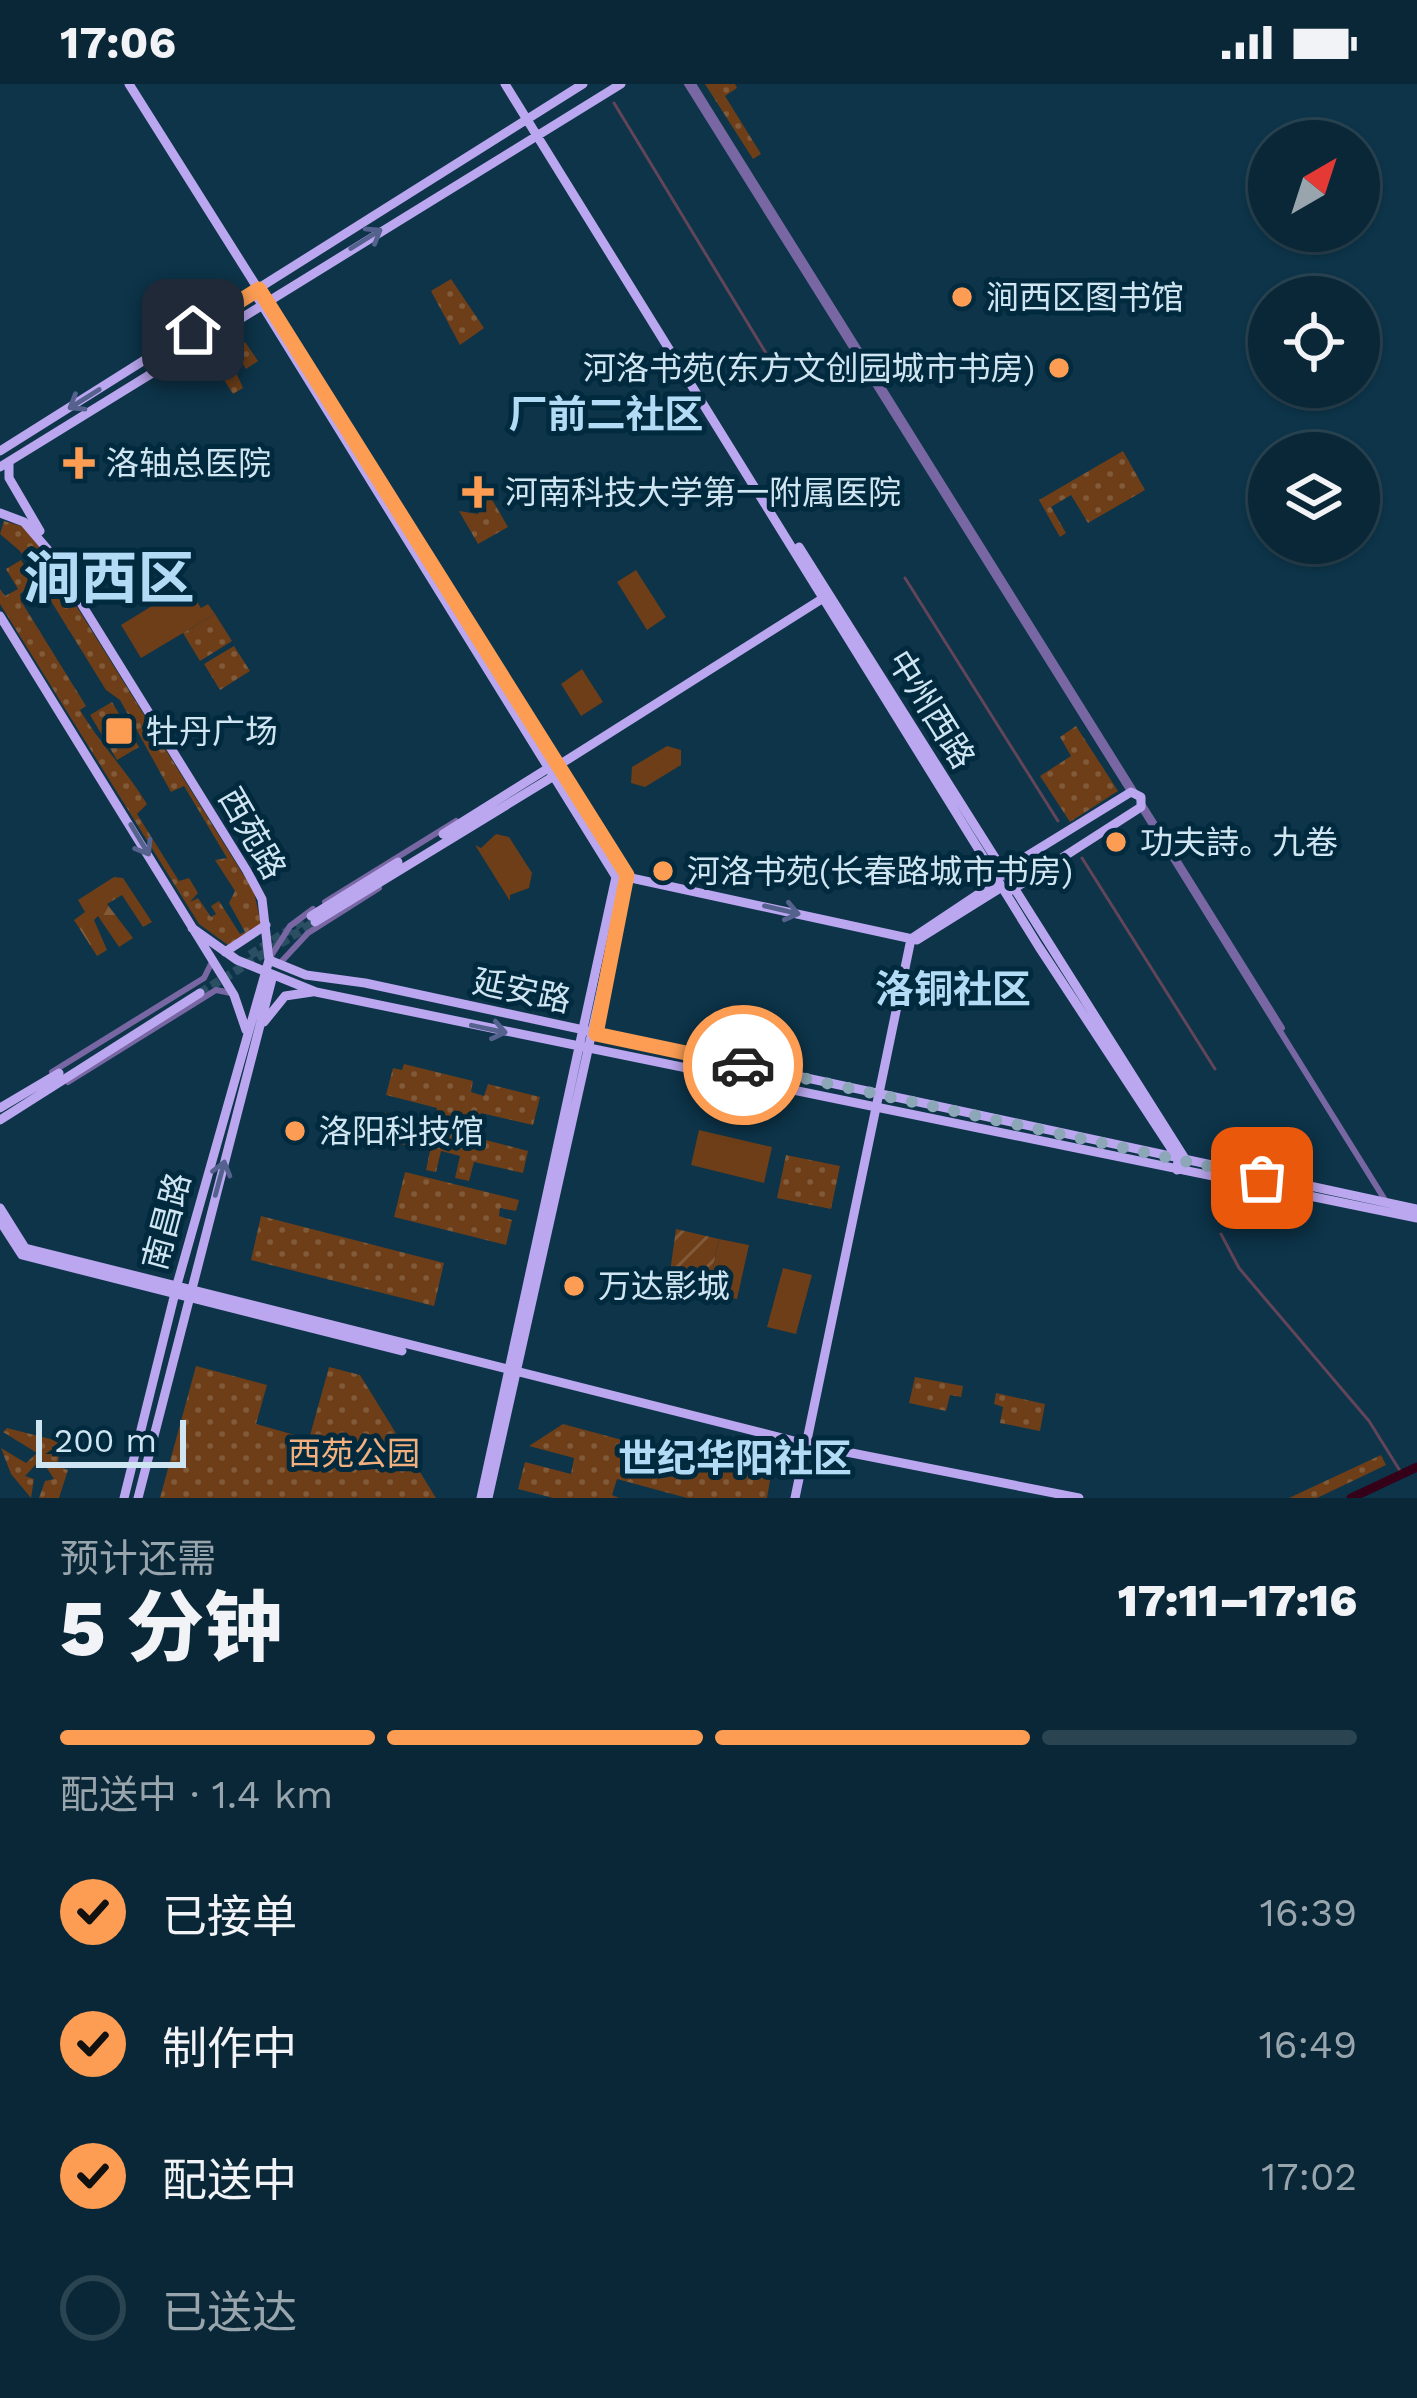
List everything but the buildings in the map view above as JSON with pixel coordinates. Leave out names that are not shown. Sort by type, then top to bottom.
[{"type":"main road","points":[[127,84],[621,876],[596,1034],[583,1049]]},
{"type":"main road","name":"中州西路","points":[[508,84],[1150,1121],[1182,1165]]},
{"type":"main road","points":[[49,550],[5,464],[264,303],[533,126],[583,84]]},
{"type":"main road","points":[[0,451],[533,126],[621,84]]},
{"type":"main road","name":"西苑路","points":[[3,518],[33,529],[49,550],[248,871],[273,963]]},
{"type":"main road","points":[[313,919],[827,596]]},
{"type":"main road","points":[[0,616],[234,995],[245,1033],[256,1028],[259,1036]]},
{"type":"main road","points":[[1003,882],[1138,799]]},
{"type":"main road","points":[[798,1498],[914,940],[1138,799]]},
{"type":"main road","points":[[621,876],[914,940]]},
{"type":"main road","points":[[484,1498],[583,1049],[583,1030],[621,876]]},
{"type":"main road","name":"中州西路","points":[[1003,882],[1182,1165]]},
{"type":"main road","points":[[225,952],[266,925]]},
{"type":"main road","name":"延安路","points":[[192,928],[268,975],[321,993],[878,1110],[1182,1165]]},
{"type":"main road","name":"延安路","points":[[273,963],[1137,1148],[1182,1165]]},
{"type":"main road","name":"南昌路","points":[[124,1498],[245,1033],[273,963]]},
{"type":"main road","name":"南昌路","points":[[138,1498],[259,1036],[268,975]]},
{"type":"main road","points":[[259,1036],[283,997],[321,993],[320,982],[329,977]]},
{"type":"main road","points":[[0,1120],[29,1096],[198,991]]},
{"type":"main road","points":[[0,1108],[29,1096]]},
{"type":"main road","points":[[1137,1148],[1147,1140],[1150,1121]]},
{"type":"main road","points":[[1182,1165],[1417,1214]]},
{"type":"main road","points":[[0,1208],[25,1248],[175,1291]]},
{"type":"main road","points":[[0,1221],[22,1255],[808,1447],[1049,1498]]},
{"type":"main road","points":[[808,1447],[1079,1498]]},
{"type":"street","points":[[690,84],[1388,1206]]},
{"type":"street","points":[[273,963],[298,919],[478,815]]},
{"type":"street","points":[[273,963],[308,933],[478,815]]},
{"type":"street","points":[[29,1096],[204,978],[212,958]]},
{"type":"street","points":[[29,1096],[216,990],[234,995]]},
{"type":"green space","points":[[705,84],[735,84],[737,88],[725,96],[761,154],[753,159]]},
{"type":"green space","points":[[451,279],[484,328],[460,345],[431,291]]},
{"type":"green space","points":[[245,342],[258,361],[246,369],[234,350],[220,359],[224,366],[231,361],[243,388],[233,394],[209,356]]},
{"type":"green space","points":[[1123,451],[1145,490],[1088,523],[1071,495],[1051,507],[1066,533],[1060,537],[1039,500]]},
{"type":"green space","points":[[490,496],[508,527],[478,544],[459,511],[478,514]]},
{"type":"green space","name":"牡丹广场","points":[[4,521],[28,528],[254,892],[261,924],[228,945],[199,924],[0,604],[0,589],[5,596],[18,589],[6,569],[21,560],[36,584],[20,594],[21,601],[86,706],[80,710],[147,804],[137,814],[179,881],[189,878],[198,893],[190,902],[198,898],[211,917],[216,914],[211,906],[219,901],[240,934],[245,932],[229,903],[235,891],[215,860],[227,858],[184,786],[171,792],[120,700],[106,690],[20,551],[0,534]]},
{"type":"green space","points":[[636,570],[666,617],[647,630],[617,582]]},
{"type":"green space","points":[[186,585],[201,608],[208,604],[215,614],[141,658],[121,625]]},
{"type":"green space","points":[[215,614],[232,641],[200,661],[183,633]]},
{"type":"green space","points":[[234,646],[250,671],[220,690],[204,664]]},
{"type":"green space","points":[[582,669],[603,702],[581,716],[561,684]]},
{"type":"green space","name":"牡丹广场","points":[[112,702],[139,747],[117,760],[90,715]]},
{"type":"green space","points":[[1076,726],[1118,791],[1070,822],[1040,776],[1071,756],[1060,737]]},
{"type":"green space","points":[[667,746],[681,750],[681,765],[645,787],[631,783],[632,767]]},
{"type":"green space","points":[[496,834],[509,837],[532,873],[529,888],[510,895],[510,901],[475,845],[481,848]]},
{"type":"green space","points":[[114,877],[123,878],[152,922],[143,927],[122,895],[107,904],[133,938],[119,947],[98,916],[94,920],[107,950],[97,956],[74,920],[85,912],[78,900]]},
{"type":"green space","points":[[404,1064],[473,1081],[471,1092],[484,1096],[488,1084],[540,1097],[533,1125],[481,1113],[474,1137],[528,1151],[523,1173],[474,1162],[469,1181],[455,1178],[460,1156],[441,1151],[436,1172],[426,1170],[430,1151],[376,1138],[382,1112],[434,1124],[437,1108],[386,1095],[393,1068],[402,1070]]},
{"type":"green space","points":[[699,1130],[772,1147],[764,1183],[691,1165]]},
{"type":"green space","points":[[786,1155],[840,1166],[831,1209],[777,1198]]},
{"type":"green space","points":[[405,1172],[519,1200],[516,1211],[500,1208],[499,1216],[512,1220],[506,1245],[394,1217]]},
{"type":"green space","points":[[261,1216],[444,1263],[434,1306],[251,1260]]},
{"type":"green space","points":[[676,1229],[719,1239],[708,1293],[670,1272]]},
{"type":"green space","points":[[719,1239],[749,1245],[737,1299],[708,1293]]},
{"type":"green space","points":[[783,1268],[812,1275],[796,1334],[767,1327]]},
{"type":"green space","name":"西苑公园","points":[[196,1366],[267,1385],[256,1424],[309,1439],[329,1367],[360,1375],[436,1498],[160,1498]]},
{"type":"green space","points":[[915,1377],[963,1386],[961,1397],[950,1395],[946,1411],[909,1403]]},
{"type":"green space","points":[[996,1393],[1045,1404],[1040,1431],[1000,1423],[1003,1407],[994,1404]]},
{"type":"green space","points":[[563,1424],[770,1480],[767,1498],[687,1498],[617,1479],[612,1495],[619,1498],[553,1498],[518,1489],[525,1462],[571,1474],[574,1458],[529,1446]]},
{"type":"green space","points":[[7,1428],[62,1442],[57,1466],[68,1470],[59,1498],[39,1498],[45,1481],[54,1479],[41,1459],[25,1476],[34,1479],[31,1498],[11,1474],[1,1448],[26,1463],[37,1453],[3,1432]]},
{"type":"green space","points":[[1381,1455],[1386,1465],[1317,1498],[1289,1498]]},
{"type":"waterway","points":[[614,103],[772,363]]},
{"type":"waterway","points":[[905,578],[1058,821]]},
{"type":"waterway","points":[[1082,858],[1215,1069]]},
{"type":"waterway","points":[[1221,1234],[1239,1268],[1369,1421],[1402,1474]]},
{"type":"waterway","points":[[1351,1498],[1417,1467]]},
{"type":"tunnel","points":[[250,955],[311,916]]},
{"type":"tunnel","points":[[200,993],[315,922]]},
{"type":"way so far","points":[[743,1065],[1262,1178]]},
{"type":"place","name":"涧西区图书馆","points":[[962,297]]},
{"type":"place","name":"河洛书苑(东方文创园城市书房)","points":[[1059,368]]},
{"type":"place","name":"洛轴总医院","points":[[79,463]]},
{"type":"place","name":"河南科技大学第一附属医院","points":[[478,492]]},
{"type":"place","name":"牡丹广场","points":[[119,731]]},
{"type":"place","name":"功夫詩。九卷","points":[[1116,842]]},
{"type":"place","name":"河洛书苑(长春路城市书房)","points":[[663,871]]},
{"type":"place","name":"洛阳科技馆","points":[[295,1131]]},
{"type":"place","name":"万达影城","points":[[574,1286]]},
{"type":"district","name":"厂前二社区","points":[[606,414]]},
{"type":"district","name":"涧西区","points":[[109,578]]},
{"type":"district","name":"洛铜社区","points":[[953,989]]},
{"type":"district","name":"世纪华阳社区","points":[[735,1458]]},
{"type":"route","points":[[193,330],[259,289],[627,875],[596,1034],[743,1065]]}]
